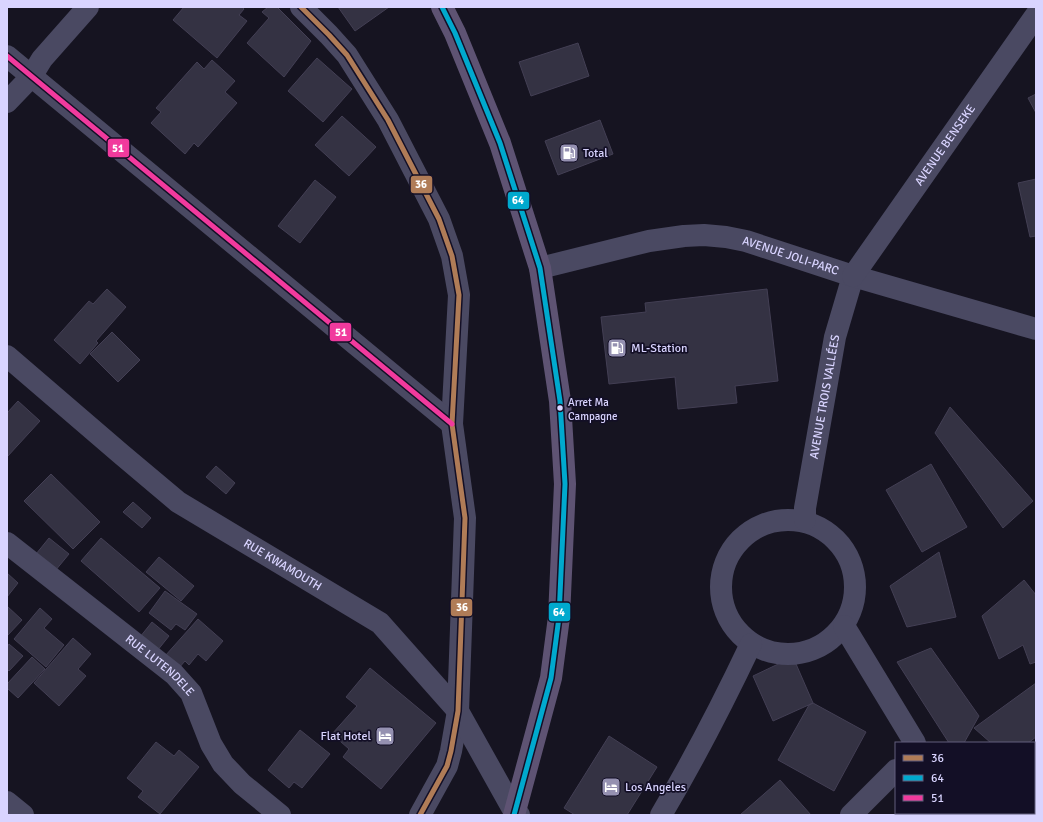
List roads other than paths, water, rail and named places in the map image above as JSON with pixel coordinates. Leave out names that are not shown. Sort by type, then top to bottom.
[{"type":"main road","points":[[442,7],[455,33],[500,143],[540,268],[560,401],[565,484],[559,617],[551,678],[516,814]]},
{"type":"street","points":[[7,102],[31,77],[42,59],[88,7]]},
{"type":"street","points":[[302,8],[329,35],[346,55],[388,120],[440,219],[452,256],[459,296],[452,424],[466,518],[458,711],[447,766],[420,815]]},
{"type":"street","name":"AVENUE BENSEKE","points":[[853,276],[1036,15]]},
{"type":"street","points":[[7,56],[452,424]]},
{"type":"street","name":"AVENUE JOLI-PARC","points":[[540,268],[649,241],[704,235],[746,241],[853,276],[1036,329]]},
{"type":"street","name":"AVENUE TROIS VALLÉES","points":[[805,520],[805,508],[835,337],[853,276]]},
{"type":"street","name":"RUE KWAMOUTH","points":[[7,356],[178,502],[380,622],[458,711],[516,814]]},
{"type":"street","points":[[778,520],[805,520],[836,540],[853,566],[856,597],[844,626],[826,644],[801,654],[775,654],[751,644],[728,620],[720,588],[727,557],[748,532],[778,520]]},
{"type":"street","name":"RUE LUTENDELE","points":[[7,543],[174,674],[191,693],[211,744],[223,764],[242,784],[280,815]]},
{"type":"street","points":[[844,626],[914,742]]},
{"type":"street","points":[[661,815],[690,766],[751,644]]},
{"type":"street","points":[[851,815],[895,771]]},
{"type":"street","points":[[7,802],[23,815]]},
{"type":"place","name":"Total","points":[[569,153]]},
{"type":"place","name":"ML-Station","points":[[617,348]]},
{"type":"place","name":"Arret Ma Campagne","points":[[560,408]]},
{"type":"place","name":"Flat Hotel","points":[[385,736]]},
{"type":"place","name":"Los Angeles","points":[[611,787]]}]
